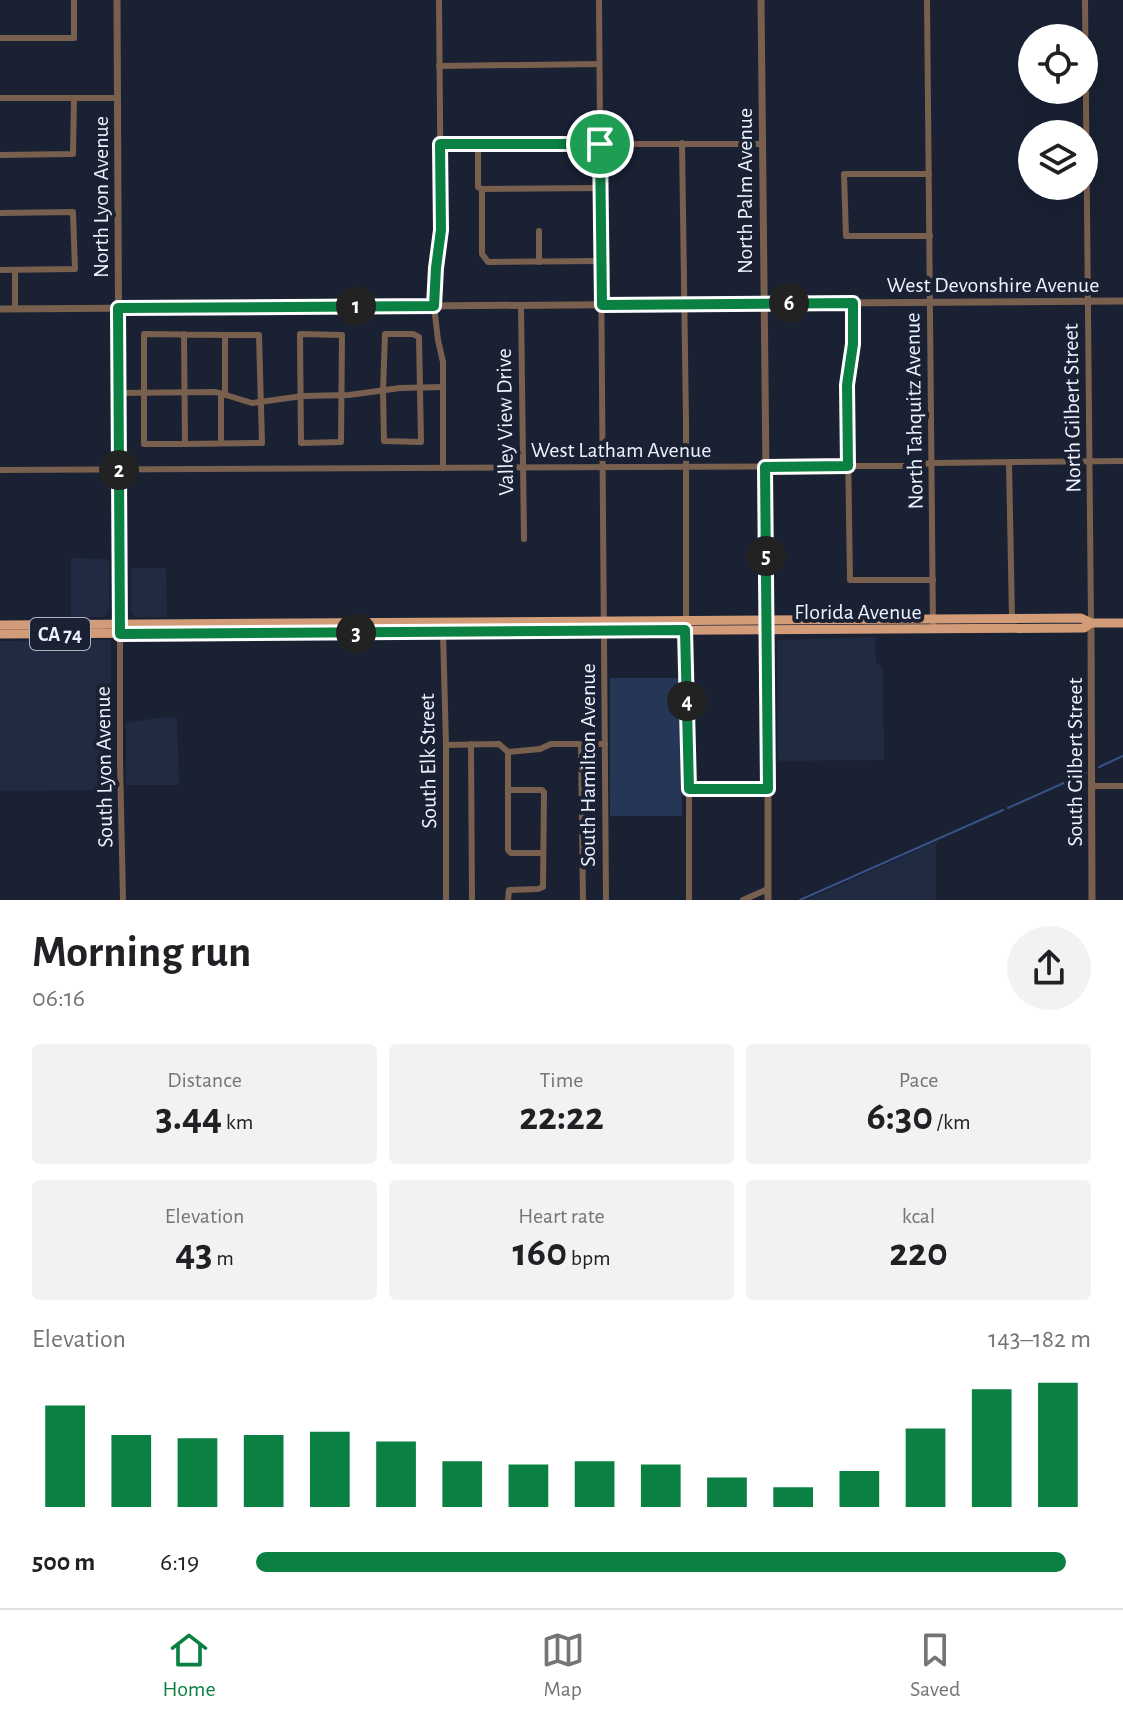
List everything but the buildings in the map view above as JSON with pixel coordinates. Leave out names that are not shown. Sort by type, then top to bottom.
[{"type":"main road","name":"Florida Avenue","points":[[0,625],[250,633],[443,627],[933,624],[1081,618],[1091,623],[1123,623]]},
{"type":"main road","points":[[970,628],[981,624],[1010,624],[1012,619]]},
{"type":"main road","name":"Florida Avenue","points":[[767,625],[836,620],[970,628],[1084,628],[1091,623]]},
{"type":"main road","name":"Florida Avenue","points":[[0,634],[335,623],[443,627]]},
{"type":"main road","points":[[250,633],[272,629],[329,628],[335,627],[335,623]]},
{"type":"street","points":[[0,38],[74,38],[74,0]]},
{"type":"street","name":"North Lyon Avenue","points":[[117,0],[120,629]]},
{"type":"street","points":[[439,0],[441,230],[434,306],[443,362],[443,468]]},
{"type":"street","name":"South Hamilton Avenue","points":[[599,0],[600,144],[597,188],[602,305],[602,744],[606,900]]},
{"type":"street","name":"North Palm Avenue","points":[[761,0],[768,900]]},
{"type":"street","name":"North Tahquitz Avenue","points":[[927,0],[933,624]]},
{"type":"street","name":"North Gilbert Street","points":[[1085,0],[1091,623]]},
{"type":"street","points":[[439,66],[599,64]]},
{"type":"street","points":[[0,98],[117,98]]},
{"type":"street","points":[[0,155],[73,154],[74,98]]},
{"type":"street","points":[[682,143],[689,900]]},
{"type":"street","points":[[440,144],[762,144]]},
{"type":"street","points":[[478,144],[478,187],[482,189],[597,188]]},
{"type":"street","points":[[929,174],[844,174],[846,236],[930,236]]},
{"type":"street","points":[[482,189],[482,254],[488,262],[601,261]]},
{"type":"street","points":[[0,213],[73,212],[75,269],[0,270]]},
{"type":"street","points":[[539,231],[539,262]]},
{"type":"street","points":[[15,270],[15,309]]},
{"type":"street","name":"West Devonshire Avenue","points":[[0,309],[1123,301]]},
{"type":"street","points":[[853,303],[853,344],[847,385],[850,580],[933,580]]},
{"type":"street","name":"Valley View Drive","points":[[521,305],[524,539]]},
{"type":"street","points":[[144,334],[184,334],[259,335],[262,443],[144,444],[144,334]]},
{"type":"street","points":[[184,334],[185,444]]},
{"type":"street","points":[[300,334],[342,335],[341,395],[341,442],[301,443],[300,334]]},
{"type":"street","points":[[385,334],[413,334],[419,337],[420,387],[421,442],[384,441],[385,334]]},
{"type":"street","points":[[221,443],[225,335]]},
{"type":"street","points":[[118,393],[216,392],[252,403],[300,396],[443,387]]},
{"type":"street","name":"West Latham Avenue","points":[[0,470],[912,466],[932,463],[1123,461]]},
{"type":"street","points":[[1009,462],[1012,619]]},
{"type":"street","name":"South Gilbert Street","points":[[1091,623],[1092,900]]},
{"type":"street","name":"South Elk Street","points":[[443,627],[446,900]]},
{"type":"street","name":"South Lyon Avenue","points":[[120,629],[123,900]]},
{"type":"street","points":[[471,744],[472,900]]},
{"type":"street","points":[[446,745],[499,744],[508,752],[540,749],[551,744],[602,744]]},
{"type":"street","points":[[581,744],[583,900]]},
{"type":"street","points":[[508,752],[508,850],[511,853],[543,853]]},
{"type":"street","points":[[1092,786],[1123,786]]},
{"type":"street","points":[[689,789],[768,789]]},
{"type":"street","points":[[508,790],[544,792],[543,887],[509,890],[508,900]]},
{"type":"street","points":[[743,900],[768,889]]},
{"type":"shaded area","points":[[71,558],[109,559],[109,611],[104,617],[71,617]]},
{"type":"shaded area","points":[[131,568],[166,568],[167,617],[136,617],[131,612]]},
{"type":"shaded area","points":[[875,637],[876,662],[883,669],[884,760],[778,761],[777,640]]},
{"type":"shaded area","points":[[111,640],[111,790],[0,791],[0,641]]},
{"type":"shaded area","points":[[610,678],[681,678],[682,816],[610,816]]},
{"type":"shaded area","points":[[177,717],[179,785],[126,785],[126,723]]},
{"type":"shaded area","points":[[936,842],[936,900],[806,900]]},
{"type":"waterway","points":[[1099,767],[1123,756]]},
{"type":"waterway","points":[[1008,808],[1086,773]]},
{"type":"waterway","points":[[800,900],[1003,810]]},
{"type":"route","points":[[440,144],[600,144],[602,305],[853,303],[853,344],[847,385],[848,466],[765,467],[768,789],[689,789],[685,630],[120,634],[118,308],[434,306],[441,230],[440,144]]}]
